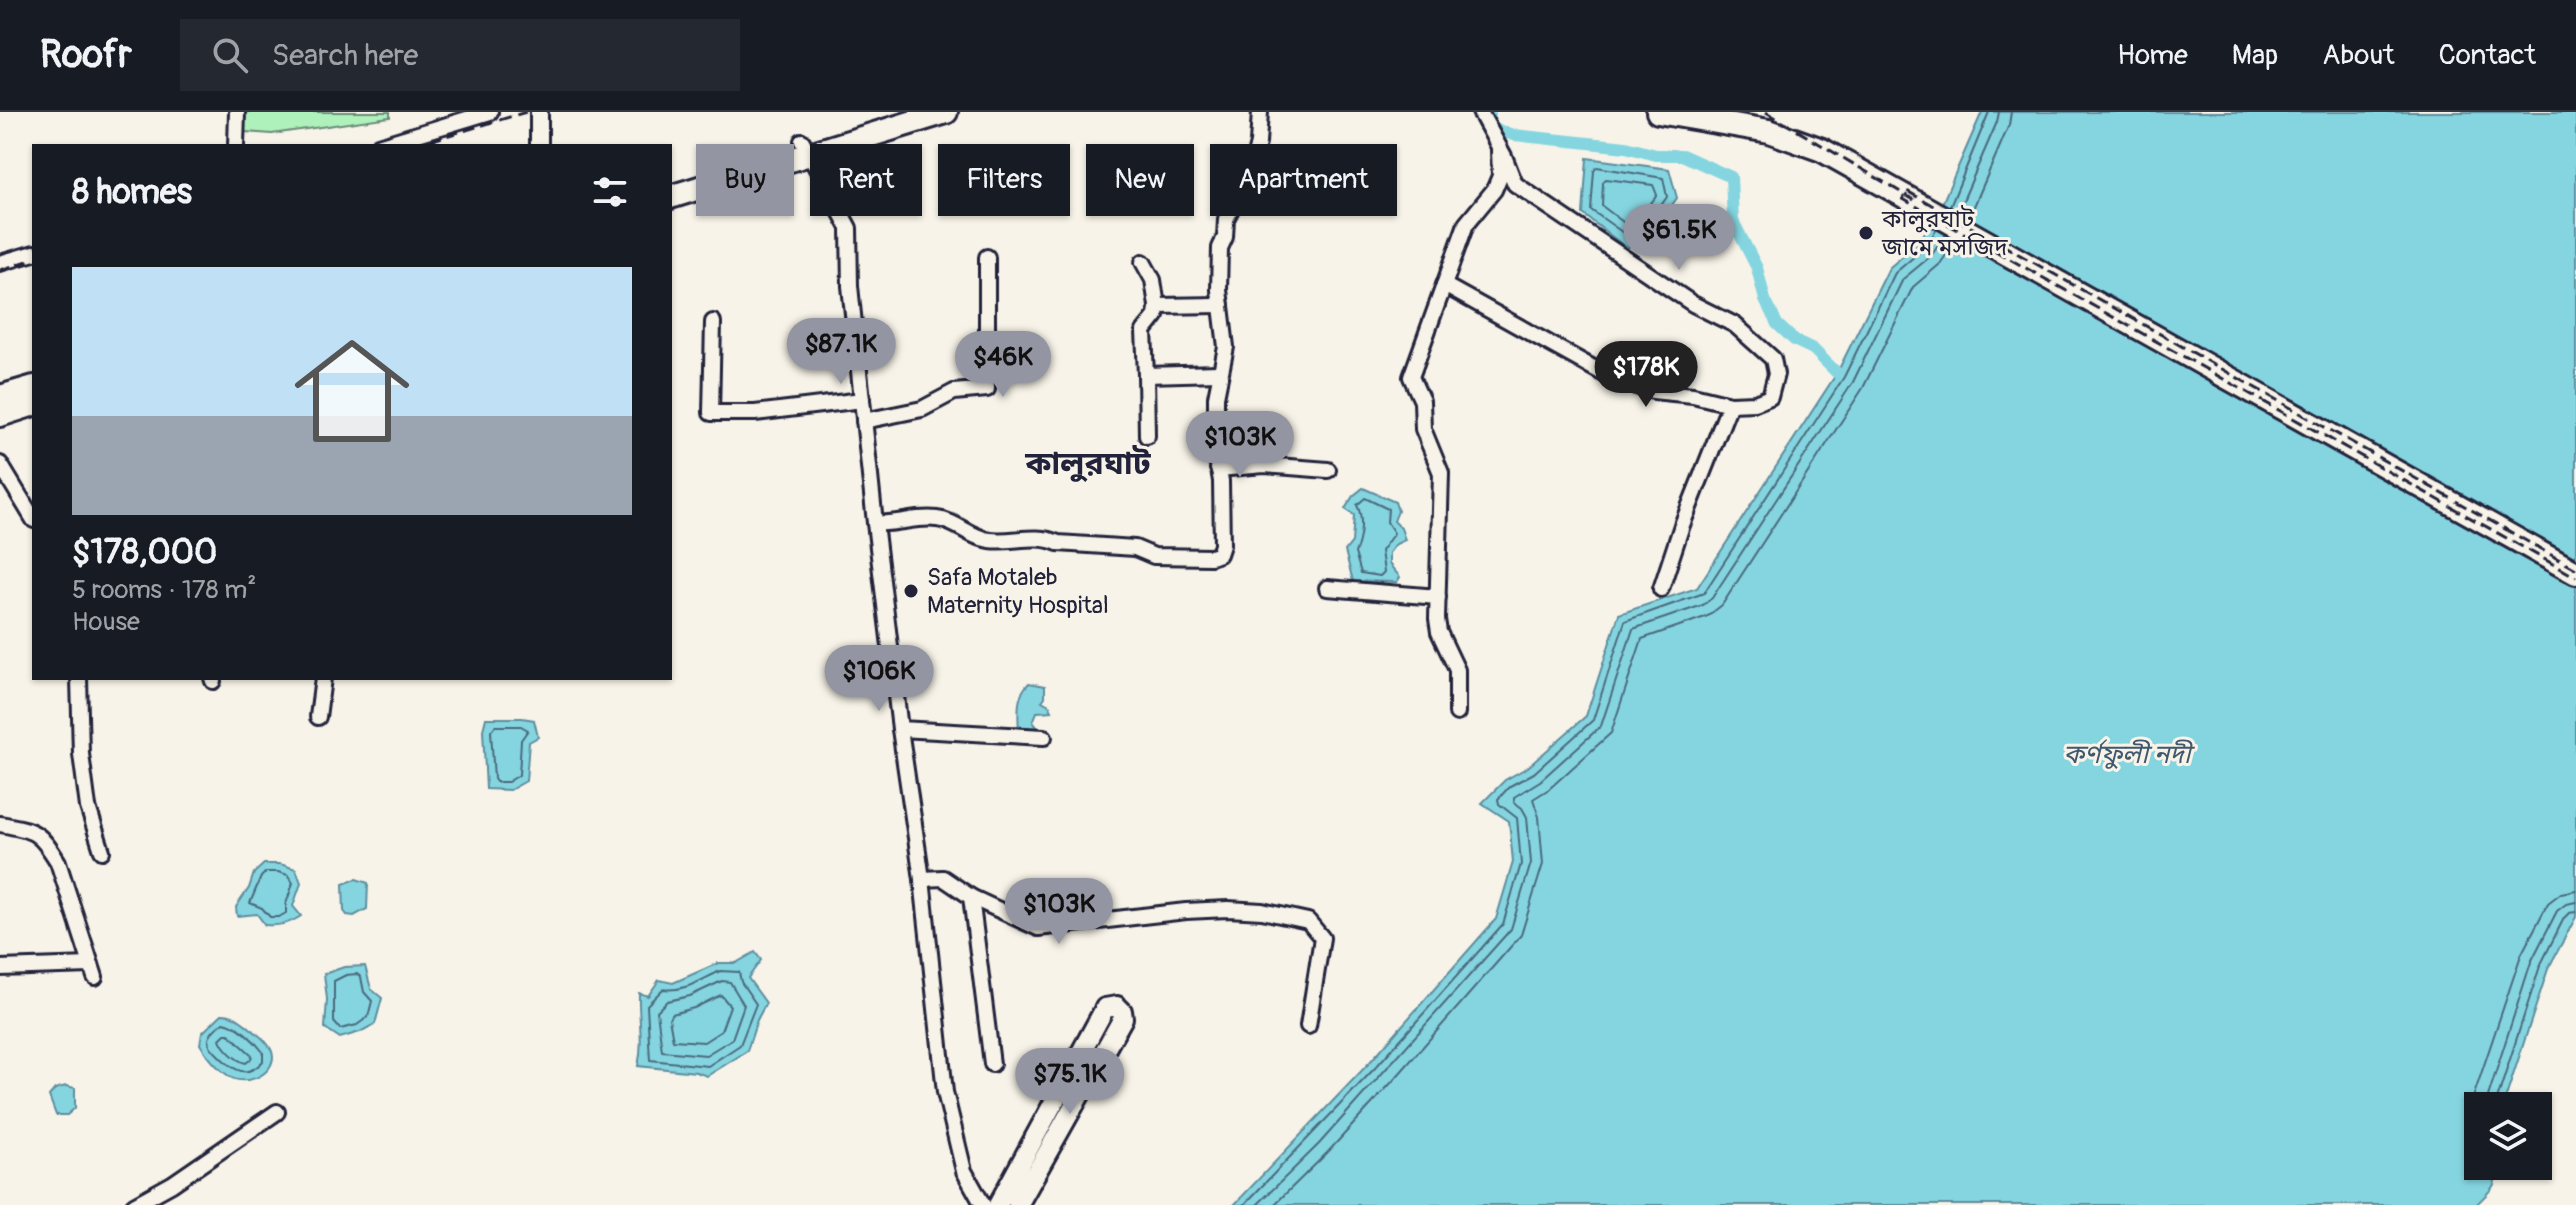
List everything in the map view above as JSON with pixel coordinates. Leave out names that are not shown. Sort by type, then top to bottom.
[{"type":"highway","points":[[672,196],[903,112]]},
{"type":"highway","points":[[672,180],[946,112]]},
{"type":"highway","points":[[1658,112],[1769,131],[1822,150],[2576,573]]},
{"type":"highway","points":[[0,397],[32,388]]},
{"type":"highway","points":[[0,415],[32,405]]},
{"type":"main road","points":[[998,1205],[1105,1008],[1117,1006],[1123,1018],[1018,1205]]},
{"type":"street","points":[[236,144],[237,112]]},
{"type":"street","points":[[385,144],[490,112]]},
{"type":"street","points":[[539,112],[539,144]]},
{"type":"street","points":[[875,523],[936,519],[979,538],[995,541],[1048,538],[1058,543],[1135,548],[1154,556],[1211,557],[1219,554],[1222,545],[1221,481],[1216,397],[1226,347],[1221,305],[1220,248],[1225,237],[1226,219],[1252,168],[1258,143],[1260,112]]},
{"type":"street","points":[[1444,285],[1615,380],[1653,391],[1693,395],[1730,404],[1755,403],[1770,397],[1776,374],[1773,359],[1735,325],[1670,289],[1515,184],[1480,112]]},
{"type":"street","points":[[805,147],[849,228],[850,286],[875,523],[922,879],[945,1092],[964,1171],[983,1205]]},
{"type":"street","points":[[1457,713],[1457,670],[1439,632],[1437,547],[1441,473],[1423,429],[1422,401],[1411,377],[1466,224],[1494,190],[1500,176],[1499,150]]},
{"type":"street","points":[[0,263],[32,254]]},
{"type":"street","points":[[864,421],[922,409],[954,392],[987,389],[987,257]]},
{"type":"street","points":[[1143,262],[1153,280],[1157,306],[1156,316],[1144,331],[1147,436]]},
{"type":"street","points":[[1157,306],[1221,305]]},
{"type":"street","points":[[713,322],[711,413],[755,413],[862,400]]},
{"type":"street","points":[[1146,375],[1219,373]]},
{"type":"street","points":[[1661,589],[1682,525],[1730,404]]},
{"type":"street","points":[[0,464],[32,517]]},
{"type":"street","points":[[1218,469],[1264,465],[1328,470]]},
{"type":"street","points":[[1327,588],[1438,597]]},
{"type":"street","points":[[79,680],[81,754],[88,807],[102,851]]},
{"type":"street","points":[[318,717],[323,680]]},
{"type":"street","points":[[900,729],[1044,737]]},
{"type":"street","points":[[0,824],[33,831],[50,847],[58,862],[93,971],[0,968]]},
{"type":"street","points":[[922,879],[943,878],[971,897],[1038,928],[1228,909],[1262,911],[1308,921],[1322,938],[1308,1026]]},
{"type":"street","points":[[971,897],[992,1064]]},
{"type":"street","points":[[134,1205],[172,1184],[277,1112]]},
{"type":"green space","points":[[243,112],[390,112],[390,117],[272,134],[245,132]]},
{"type":"water","name":"কর্ণফুলী নদী","points":[[1982,112],[2576,112],[2576,917],[2548,969],[2508,1092],[2464,1092],[2464,1180],[2496,1180],[2492,1188],[2476,1205],[1234,1205],[1370,1062],[1496,919],[1513,862],[1509,821],[1482,803],[1505,780],[1528,767],[1586,716],[1619,614],[1697,588],[1837,373],[1889,268],[1917,244],[1938,213]]},
{"type":"water","points":[[1587,158],[1669,169],[1677,198],[1653,231],[1627,248],[1583,214]]},
{"type":"water","points":[[1228,415],[1248,416],[1256,422],[1254,455],[1229,458],[1224,420]]},
{"type":"water","points":[[1363,488],[1395,502],[1398,511],[1394,521],[1401,528],[1405,540],[1396,544],[1389,553],[1389,564],[1400,577],[1397,582],[1353,581],[1345,551],[1352,542],[1354,515],[1345,509]]},
{"type":"water","points":[[1029,683],[1045,686],[1042,701],[1052,711],[1037,712],[1033,722],[1043,734],[1019,731],[1020,699]]},
{"type":"water","points":[[486,718],[534,720],[538,737],[529,742],[526,781],[510,790],[486,789],[483,730]]},
{"type":"water","points":[[264,864],[280,864],[296,869],[301,883],[293,906],[301,916],[288,923],[265,925],[257,914],[237,916],[236,907],[249,888],[254,873]]},
{"type":"water","points":[[356,879],[368,883],[367,909],[354,916],[347,915],[344,911],[343,884]]},
{"type":"water","points":[[755,952],[761,960],[748,978],[766,1003],[747,1051],[707,1076],[638,1066],[641,1039],[639,993],[648,996],[659,980],[673,983],[718,963],[736,963]]},
{"type":"water","points":[[365,966],[371,989],[382,998],[375,1024],[340,1038],[325,1028],[327,999],[324,974],[344,967]]},
{"type":"water","points":[[222,1014],[240,1020],[270,1047],[272,1063],[263,1074],[250,1080],[236,1080],[221,1070],[206,1053],[200,1044],[202,1033]]},
{"type":"water","points":[[66,1086],[75,1088],[75,1108],[67,1115],[56,1115],[49,1096],[55,1089]]},
{"type":"waterway","points":[[1490,112],[1489,121],[1494,129],[1514,135],[1626,147],[1656,155],[1682,155],[1731,177],[1733,221],[1757,268],[1765,300],[1777,324],[1794,340],[1813,349],[1837,373]]},
{"type":"railway","points":[[420,144],[526,112]]},
{"type":"railway","points":[[1766,112],[1914,200]]},
{"type":"railway","points":[[2576,569],[1907,191],[1903,199],[2576,577]]},
{"type":"railway","points":[[0,270],[32,260]]},
{"type":"place","name":"কালুরঘাট জামে মসজিদ","points":[[1866,233]]},
{"type":"place","name":"Safa Motaleb Maternity Hospital","points":[[911,591]]},
{"type":"district","name":"কালুরঘাট","points":[[1088,463]]}]
